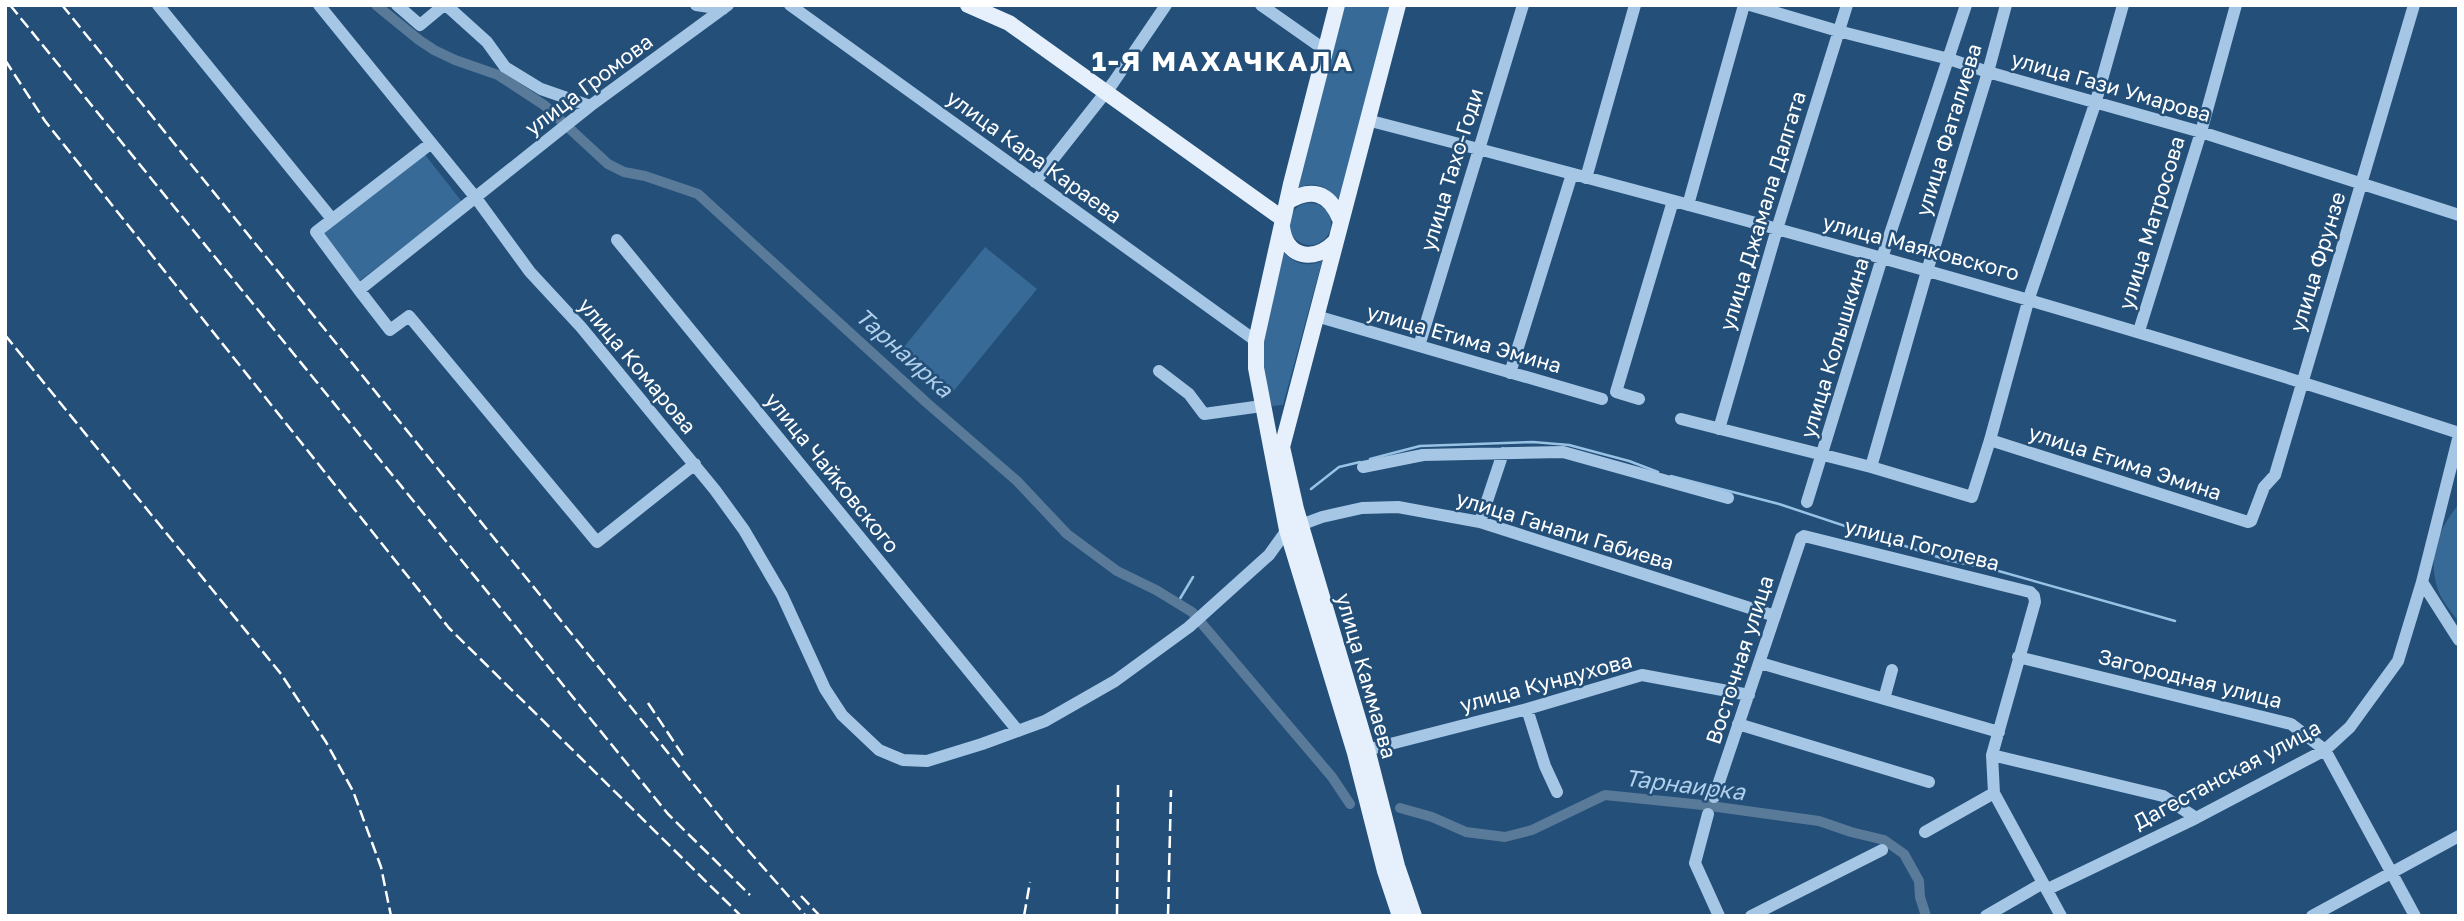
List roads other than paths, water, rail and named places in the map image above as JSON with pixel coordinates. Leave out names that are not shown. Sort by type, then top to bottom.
[{"type":"main road","points":[[968,5],[1009,23],[1110,87]]},
{"type":"main road","points":[[990,5],[1014,15],[1284,213]]},
{"type":"main road","name":"улица Каммаева","points":[[1337,5],[1284,213],[1256,341],[1256,368],[1262,406],[1276,448],[1294,527],[1414,916]]},
{"type":"main road","points":[[1276,448],[1316,316],[1398,5]]},
{"type":"main road","points":[[1335,242],[1326,251],[1314,256],[1301,254],[1290,248],[1283,237],[1284,213],[1298,195],[1312,193],[1325,197],[1335,206],[1340,219]]},
{"type":"main road","name":"улица Каммаева","points":[[1361,751],[1385,871],[1400,916]]},
{"type":"street","points":[[158,5],[332,219]]},
{"type":"street","name":"улица Комарова","points":[[318,5],[477,198],[530,272],[581,327],[695,464],[744,530],[782,595],[825,689],[842,715],[879,750],[903,760],[927,761],[1018,731]]},
{"type":"street","points":[[397,5],[420,25],[445,5],[487,42],[505,67],[541,89],[590,106]]},
{"type":"street","points":[[696,5],[725,7]]},
{"type":"street","name":"улица Кара Караева","points":[[790,5],[1256,341]]},
{"type":"street","points":[[1035,182],[1110,87],[1166,5]]},
{"type":"street","points":[[1261,5],[1325,50]]},
{"type":"street","name":"улица Тахо-Годи","points":[[1419,345],[1523,5]]},
{"type":"street","points":[[1586,178],[1635,5]]},
{"type":"street","points":[[1688,205],[1747,5]]},
{"type":"street","name":"улица Гази Умарова","points":[[1747,5],[2096,101],[2362,182],[2459,215]]},
{"type":"street","name":"улица Джамала Далгата","points":[[1718,429],[1847,5]]},
{"type":"street","name":"улица Колышкина","points":[[1807,502],[1882,258],[1966,5]]},
{"type":"street","name":"улица Фаталиева","points":[[1871,467],[2006,5]]},
{"type":"street","points":[[1681,419],[1871,467],[1972,497],[2029,298],[2096,101],[2123,5]]},
{"type":"street","name":"улица Матросова","points":[[2139,331],[2201,132],[2236,5]]},
{"type":"street","name":"улица Фрунзе","points":[[2248,522],[2254,516],[2264,487],[2275,475],[2414,5]]},
{"type":"street","name":"улица Громова","points":[[359,290],[590,106],[725,7]]},
{"type":"street","name":"улица Маяковского","points":[[1367,120],[2029,298],[2302,381],[2459,434]]},
{"type":"street","points":[[430,144],[316,232],[390,330],[410,316],[597,542],[695,464]]},
{"type":"street","points":[[1510,373],[1572,174]]},
{"type":"street","points":[[1639,399],[1616,392],[1673,201]]},
{"type":"street","name":"улица Чайковского","points":[[617,240],[1018,731]]},
{"type":"street","name":"улица Етима Эмина","points":[[1316,316],[1602,399]]},
{"type":"street","points":[[1158,371],[1189,394],[1205,414],[1262,406]]},
{"type":"street","name":"Дагестанская улица","points":[[1986,916],[2045,886],[2196,818],[2325,750],[2350,727],[2398,661],[2422,582],[2459,434]]},
{"type":"street","name":"улица Етима Эмина","points":[[1990,440],[2248,522]]},
{"type":"street","points":[[1363,467],[1423,455],[1563,452],[1728,498]]},
{"type":"street","points":[[1480,522],[1503,453]]},
{"type":"street","name":"улица Ганапи Габиева","points":[[1294,527],[1362,508],[1398,507],[1480,522],[1775,616]]},
{"type":"street","points":[[1018,731],[1045,721],[1115,681],[1189,627],[1269,555],[1294,527]]},
{"type":"street","name":"Восточная улица","points":[[1714,797],[1798,543],[1804,536]]},
{"type":"street","name":"улица Гоголева","points":[[1804,536],[2029,592],[2035,601],[2018,657]]},
{"type":"street","points":[[2422,582],[2459,640]]},
{"type":"street","points":[[2018,657],[1992,755],[1994,793],[2061,916]]},
{"type":"street","name":"Загородная улица","points":[[2018,657],[2291,724],[2325,750],[2415,916]]},
{"type":"street","points":[[1760,663],[1999,732]]},
{"type":"street","points":[[1884,699],[1892,670]]},
{"type":"street","name":"улица Кундухова","points":[[1361,751],[1527,709],[1643,675],[1749,695]]},
{"type":"street","points":[[1527,709],[1545,766],[1557,792]]},
{"type":"street","points":[[1738,724],[1929,782]]},
{"type":"street","points":[[1992,755],[2163,796],[2196,818]]},
{"type":"street","points":[[1925,832],[1994,793]]},
{"type":"street","points":[[1708,814],[1695,863],[1719,916]]},
{"type":"street","points":[[2312,916],[2459,836]]},
{"type":"street","points":[[1751,916],[1882,850]]},
{"type":"waterway","name":"Тарнаирка","points":[[376,5],[434,50],[498,75],[544,105],[608,164],[624,172],[645,176],[698,194],[927,403],[1017,481],[1067,534],[1117,571],[1192,612],[1332,777],[1350,804]]},
{"type":"waterway","points":[[1370,459],[1420,446],[1533,442],[1569,445],[1629,461],[1658,472]]},
{"type":"waterway","points":[[1311,489],[1339,467],[1360,462]]},
{"type":"waterway","points":[[1671,476],[1779,504],[1947,560],[1995,570],[2175,621]]},
{"type":"waterway","points":[[1178,602],[1193,577]]},
{"type":"waterway","name":"Тарнаирка","points":[[1400,808],[1432,817],[1466,832],[1505,837],[1532,830],[1605,795],[1819,821],[1884,840],[1904,854],[1919,881],[1920,897],[1926,916]]},
{"type":"railway","points":[[10,5],[668,814],[750,895]]},
{"type":"railway","points":[[62,5],[733,833],[806,916]]},
{"type":"railway","points":[[5,60],[45,121],[449,628],[741,916]]},
{"type":"railway","points":[[5,335],[281,674],[326,742],[353,791],[381,867],[391,916]]},
{"type":"railway","points":[[648,703],[684,757]]},
{"type":"railway","points":[[1117,916],[1118,785]]},
{"type":"railway","points":[[1168,916],[1171,790]]},
{"type":"railway","points":[[1024,916],[1030,882]]},
{"type":"railway","points":[[801,896],[820,916]]},
{"type":"district","name":"1-Я МАХАЧКАЛА","points":[[1223,61]]}]
